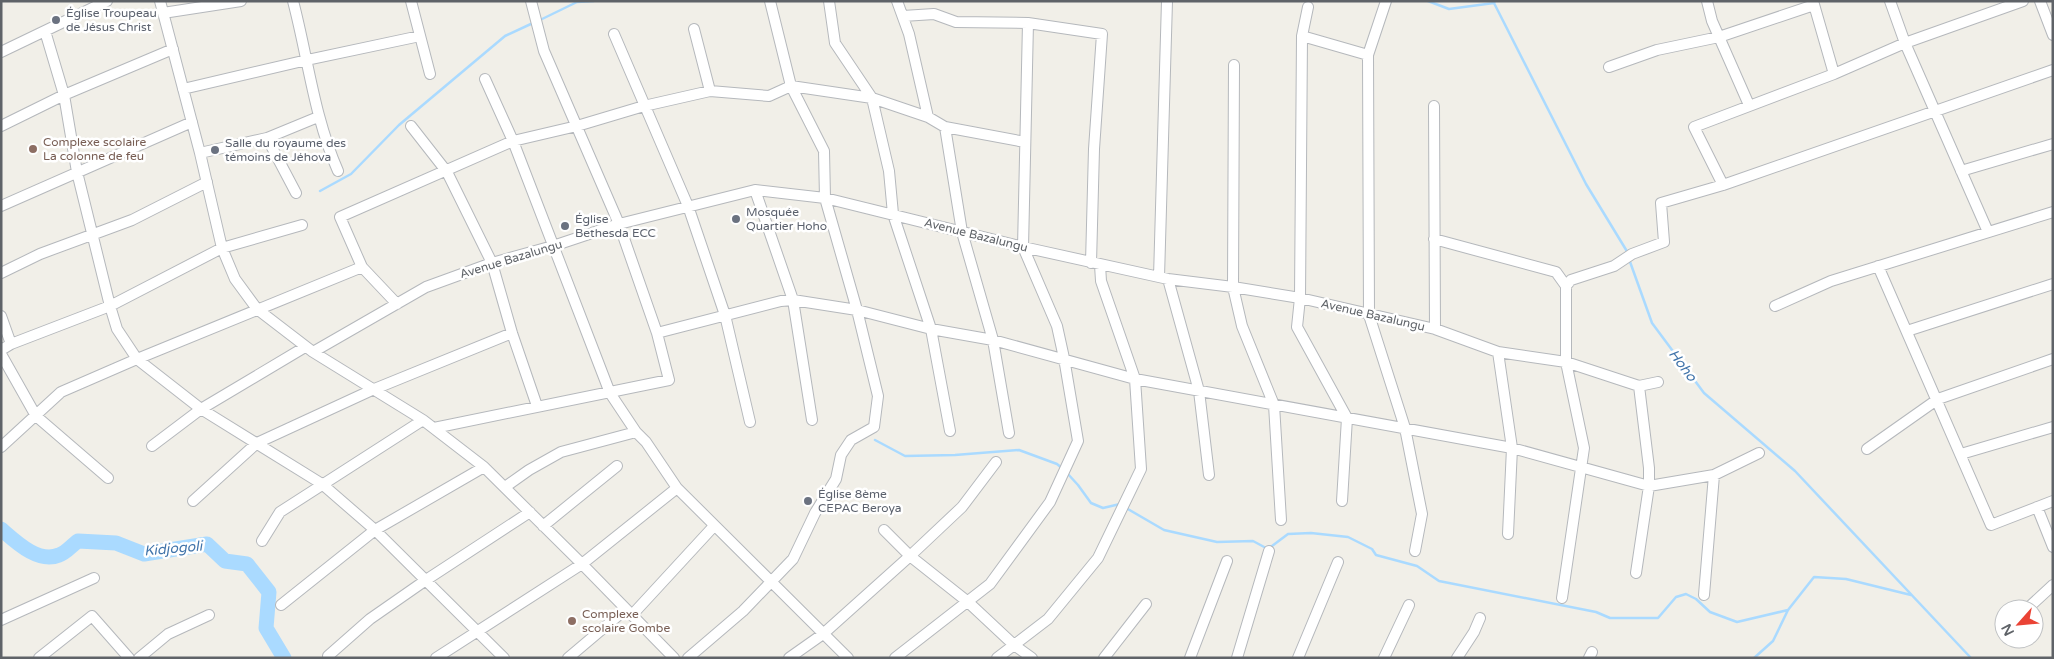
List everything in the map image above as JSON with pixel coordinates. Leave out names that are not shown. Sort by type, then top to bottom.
[{"type":"street","points":[[1,52],[107,1]]},
{"type":"street","points":[[160,1],[200,153],[222,248],[235,279],[257,309],[309,350],[423,420],[484,467],[674,658]]},
{"type":"street","points":[[163,13],[241,1]]},
{"type":"street","points":[[293,1],[318,117],[327,146],[338,171]]},
{"type":"street","points":[[411,1],[430,74]]},
{"type":"street","points":[[434,428],[669,380],[657,333],[619,224],[544,51],[531,1]]},
{"type":"street","points":[[688,658],[743,611],[793,559],[815,513],[836,479],[841,455],[851,440],[874,427],[878,396],[857,310],[825,198],[824,151],[792,86],[770,1]]},
{"type":"street","points":[[829,1],[835,43],[872,98],[888,172],[893,214],[931,328],[950,431]]},
{"type":"street","points":[[897,1],[909,34],[928,117]]},
{"type":"street","points":[[1166,1],[1163,278],[1199,391],[1209,475]]},
{"type":"street","points":[[1386,1],[1368,55],[1369,315],[1405,428],[1422,514],[1416,550]]},
{"type":"street","points":[[1707,1],[1719,38],[1749,105]]},
{"type":"street","points":[[1890,1],[1905,43],[1988,232]]},
{"type":"street","points":[[1723,185],[1694,127],[1834,74],[1905,43],[2023,1]]},
{"type":"street","points":[[2040,1],[2053,35]]},
{"type":"street","points":[[1609,67],[1658,50],[1719,38],[1814,3],[1834,74]]},
{"type":"street","points":[[1308,7],[1302,36],[1300,298],[1298,327],[1347,418],[1342,501]]},
{"type":"street","points":[[903,16],[934,14],[956,22],[1028,23],[1102,34],[1094,149],[1095,264],[1135,379],[1141,469],[1098,558],[1048,619],[997,658]]},
{"type":"street","points":[[895,658],[990,584],[1050,502],[1078,441],[1064,358],[1056,326],[1023,247],[1028,23]]},
{"type":"street","points":[[694,29],[710,91]]},
{"type":"street","points":[[45,31],[64,95],[77,172],[110,306],[117,329],[136,359],[201,409],[322,484],[375,530],[504,658]]},
{"type":"street","points":[[614,34],[688,206],[725,315],[750,422]]},
{"type":"street","points":[[183,89],[420,36]]},
{"type":"street","points":[[1302,36],[1368,55]]},
{"type":"street","points":[[1,126],[64,95],[173,50]]},
{"type":"street","points":[[1234,65],[1233,287],[1242,326],[1274,404],[1281,520]]},
{"type":"street","points":[[1562,598],[1584,448],[1566,362],[1566,286],[1570,280],[1614,266],[1629,255],[1664,242],[1661,203],[1723,185],[2053,70]]},
{"type":"street","points":[[485,79],[513,141],[610,392],[636,432],[646,442],[677,488],[714,526],[773,581],[848,658]]},
{"type":"street","points":[[397,304],[362,267],[340,217],[447,172],[513,141],[577,126],[644,106],[710,91],[769,96],[792,86],[872,98],[928,117],[945,128],[1026,142]]},
{"type":"street","points":[[1434,106],[1435,329]]},
{"type":"street","points":[[200,153],[267,138],[318,117]]},
{"type":"street","points":[[1,206],[192,122]]},
{"type":"street","points":[[411,126],[447,172],[492,263],[512,334],[537,406]]},
{"type":"street","points":[[945,128],[962,232],[992,340],[1009,433]]},
{"type":"street","points":[[267,138],[296,193]]},
{"type":"street","points":[[1961,171],[2053,144]]},
{"type":"street","points":[[1,273],[40,254],[132,220],[207,182]]},
{"type":"street","points":[[755,190],[793,300],[812,420]]},
{"type":"street","name":"Avenue Bazalungu","points":[[152,446],[201,409],[426,287],[492,263],[553,246],[619,224],[755,190],[825,198],[1023,247],[1163,278],[1300,298],[1435,329],[1498,352],[1566,362],[1638,386],[1658,382]]},
{"type":"street","points":[[1775,306],[1831,281],[2053,212]]},
{"type":"street","points":[[108,478],[36,416],[1,352],[12,344],[110,306],[222,248],[302,225]]},
{"type":"street","points":[[1434,238],[1556,272],[1566,286]]},
{"type":"street","points":[[1878,266],[1938,398],[1992,525],[2053,501]]},
{"type":"street","points":[[1,447],[62,392],[136,359],[362,267]]},
{"type":"street","points":[[1907,331],[2053,284]]},
{"type":"street","points":[[657,333],[781,300],[793,300],[857,310],[931,328],[992,340],[1064,358],[1135,379],[1512,448],[1649,486],[1714,475],[1758,453]]},
{"type":"street","points":[[1,316],[12,344]]},
{"type":"street","points":[[193,501],[257,443],[372,390],[512,334]]},
{"type":"street","points":[[1498,352],[1512,448],[1508,534]]},
{"type":"street","points":[[1867,449],[1938,398],[2053,358]]},
{"type":"street","points":[[1636,572],[1649,486],[1649,468],[1638,386]]},
{"type":"street","points":[[262,541],[280,512],[423,420]]},
{"type":"street","points":[[1961,454],[2053,427]]},
{"type":"street","points":[[505,487],[529,470],[561,452],[636,432]]},
{"type":"street","points":[[788,658],[823,634],[962,507],[996,462]]},
{"type":"street","points":[[543,526],[617,466]]},
{"type":"street","points":[[281,605],[375,530],[484,467]]},
{"type":"street","points":[[1704,595],[1714,475]]},
{"type":"street","points":[[436,658],[582,564],[677,488]]},
{"type":"street","points":[[2036,507],[2053,547]]},
{"type":"street","points":[[328,656],[370,620],[426,580],[530,512]]},
{"type":"street","points":[[568,658],[629,612],[714,526]]},
{"type":"street","points":[[884,530],[910,556],[968,602],[1032,658]]},
{"type":"street","points":[[1236,658],[1269,551]]},
{"type":"street","points":[[1190,658],[1227,562]]},
{"type":"street","points":[[1298,658],[1338,562]]},
{"type":"street","points":[[1,620],[94,578]]},
{"type":"street","points":[[2038,599],[2053,585]]},
{"type":"street","points":[[1104,658],[1146,604]]},
{"type":"street","points":[[1384,658],[1409,605]]},
{"type":"street","points":[[138,658],[168,634],[209,615]]},
{"type":"street","points":[[39,658],[51,654],[92,616],[129,658]]},
{"type":"street","points":[[1457,658],[1474,632],[1480,618]]},
{"type":"waterway","points":[[538,21],[577,2],[594,1]]},
{"type":"waterway","points":[[1428,1],[1449,9],[1494,3]]},
{"type":"waterway","name":"Hoho","points":[[1495,1],[1494,3],[1586,184],[1628,253]]},
{"type":"waterway","points":[[320,191],[351,174],[399,125],[505,36],[533,23]]},
{"type":"waterway","name":"Hoho","points":[[1629,259],[1652,323],[1704,393],[1795,471],[1971,658]]},
{"type":"waterway","points":[[875,440],[905,456],[955,455],[1019,450],[1057,464],[1063,469]]},
{"type":"waterway","points":[[1067,473],[1091,503],[1103,508],[1120,504]]},
{"type":"waterway","points":[[1126,508],[1164,530],[1217,542],[1253,541],[1266,548],[1272,546],[1288,534],[1311,533],[1348,537],[1372,549],[1376,555],[1417,566],[1439,581],[1596,612],[1610,618],[1658,618],[1676,597],[1686,594],[1696,599],[1710,612],[1737,622],[1788,610]]},
{"type":"waterway","name":"Kidjogoli","points":[[1,529],[27,550],[35,554],[51,557],[62,554],[78,541],[116,543],[144,554],[207,544],[225,561],[247,564],[269,592],[266,628],[284,658]]},
{"type":"waterway","points":[[1754,658],[1773,641],[1788,610],[1814,577],[1846,579],[1911,595]]},
{"type":"place","name":"Église Troupeau de Jésus Christ","points":[[56,20]]},
{"type":"place","name":"Complexe scolaire La colonne de feu","points":[[33,149]]},
{"type":"place","name":"Salle du royaume des témoins de Jéhova","points":[[215,150]]},
{"type":"place","name":"Mosquée Quartier Hoho","points":[[736,219]]},
{"type":"place","name":"Église Bethesda ECC","points":[[565,226]]},
{"type":"place","name":"Église 8ème CEPAC Beroya","points":[[808,501]]},
{"type":"place","name":"Complexe scolaire Gombe","points":[[572,621]]}]
